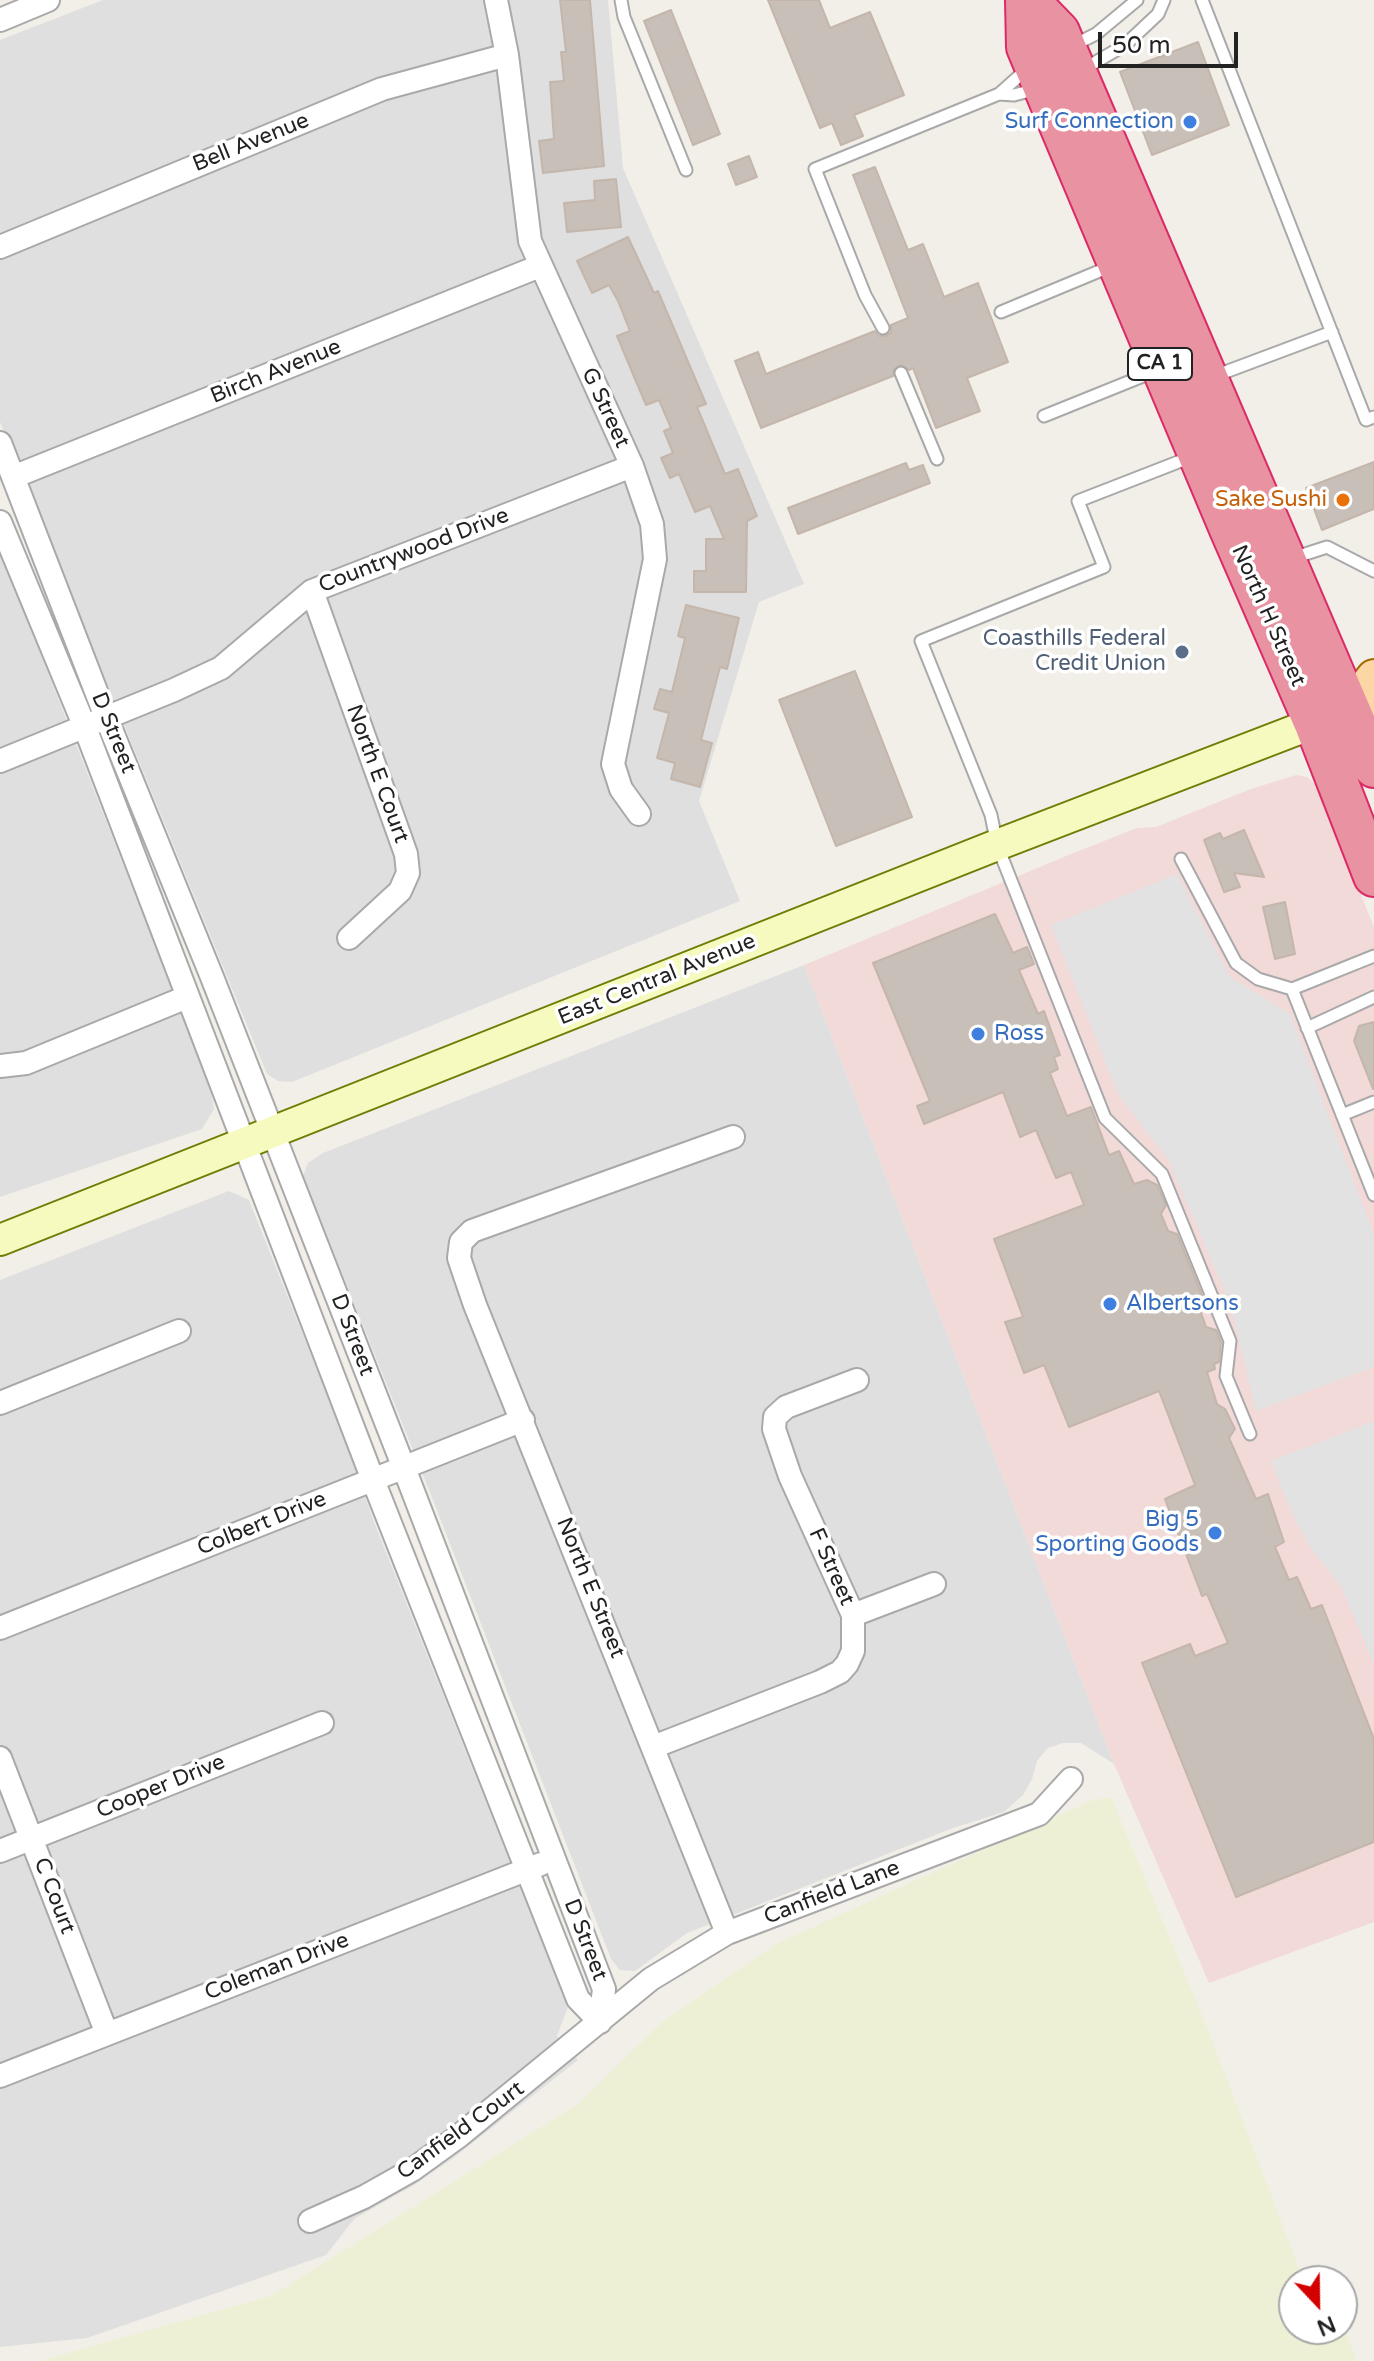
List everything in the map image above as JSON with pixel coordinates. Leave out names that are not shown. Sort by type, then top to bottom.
[{"type":"highway","name":"North H Street","points":[[1027,0],[1027,47],[1055,68],[1208,379],[1286,560],[1346,715],[1374,876]]},
{"type":"highway","name":"North H Street","points":[[1055,68],[1118,263],[1198,454],[1374,767]]},
{"type":"main road","points":[[1346,715],[1374,677]]},
{"type":"main road","name":"East Central Avenue","points":[[0,1240],[997,845],[1346,715]]},
{"type":"street","points":[[1,18],[48,0]]},
{"type":"street","name":"G Street","points":[[496,0],[507,55],[530,241],[632,466],[652,524],[655,559],[613,764],[621,789],[639,814]]},
{"type":"street","name":"Bell Avenue","points":[[0,247],[382,89],[507,55]]},
{"type":"street","name":"Birch Avenue","points":[[13,477],[540,266]]},
{"type":"street","name":"D Street","points":[[0,443],[404,1468],[604,1989],[600,2022]]},
{"type":"street","name":"Countrywood Drive","points":[[0,761],[221,668],[312,591],[632,466]]},
{"type":"street","name":"D Street","points":[[0,522],[84,725],[373,1480],[578,1999],[600,2022]]},
{"type":"street","name":"North E Court","points":[[312,591],[406,854],[408,873],[400,891],[349,938]]},
{"type":"street","points":[[0,1066],[26,1063],[187,997]]},
{"type":"street","name":"North E Street","points":[[727,1933],[475,1305],[459,1258],[461,1242],[472,1231],[733,1137]]},
{"type":"street","points":[[0,1403],[179,1331]]},
{"type":"street","name":"F Street","points":[[653,1747],[797,1691],[840,1672],[847,1664],[853,1651],[853,1615],[790,1476],[774,1429],[775,1417],[786,1407],[857,1380]]},
{"type":"street","name":"Colbert Drive","points":[[0,1628],[523,1420]]},
{"type":"street","points":[[853,1615],[934,1584]]},
{"type":"street","name":"Cooper Drive","points":[[0,1851],[322,1723]]},
{"type":"street","name":"C Court","points":[[0,1758],[107,2034]]},
{"type":"street","name":"Canfield Lane","points":[[600,2022],[651,1979],[727,1933],[1039,1814],[1071,1779]]},
{"type":"street","name":"Coleman Drive","points":[[0,2076],[554,1859]]},
{"type":"street","name":"Canfield Court","points":[[310,2221],[364,2197],[412,2170],[600,2022]]},
{"type":"lane","points":[[621,0],[624,17],[686,170]]},
{"type":"lane","points":[[999,94],[1014,95],[1055,68],[1137,0]]},
{"type":"lane","points":[[883,328],[865,295],[815,169],[1055,68],[1125,45],[1158,14],[1164,0]]},
{"type":"lane","points":[[1202,0],[1366,420],[1374,417]]},
{"type":"lane","points":[[1001,312],[1118,263]]},
{"type":"lane","points":[[1208,379],[1332,332]]},
{"type":"lane","points":[[1044,416],[1162,368]]},
{"type":"lane","points":[[901,373],[937,459]]},
{"type":"lane","points":[[1198,454],[1078,501],[1104,567],[921,641],[991,815],[997,845],[1105,1118],[1162,1174],[1230,1341],[1226,1376],[1250,1434]]},
{"type":"lane","points":[[1286,560],[1327,547],[1374,571]]},
{"type":"lane","points":[[1181,859],[1236,963],[1258,979],[1292,989],[1374,956]]},
{"type":"lane","points":[[1292,989],[1374,1195]]},
{"type":"lane","points":[[1307,1028],[1374,997]]},
{"type":"lane","points":[[1342,1115],[1374,1102]]},
{"type":"shaded area","points":[[103,0],[608,0],[623,168],[804,584],[759,602],[699,801],[740,901],[292,1082],[278,1081],[267,1074],[0,422],[0,40]]},
{"type":"shaded area","points":[[0,550],[210,1086],[214,1109],[202,1129],[0,1197]]},
{"type":"shaded area","points":[[1296,775],[1307,777],[1317,786],[1374,927],[1374,1922],[1209,1983],[1114,1764],[804,965],[1137,828],[1156,827],[1248,790]]},
{"type":"shaded area","points":[[1177,874],[1230,977],[1290,1014],[1374,1235],[1374,1367],[1256,1411],[1231,1306],[1169,1161],[1118,1094],[1051,925]]},
{"type":"shaded area","points":[[804,965],[1114,1764],[1081,1743],[1063,1743],[1048,1748],[1037,1761],[1023,1795],[1004,1812],[953,1828],[687,1933],[635,1971],[620,1970],[611,1959],[303,1176],[308,1163],[323,1153]]},
{"type":"shaded area","points":[[229,1191],[249,1200],[568,2007],[557,2036],[578,2060],[452,2159],[354,2219],[326,2255],[87,2338],[0,2347],[0,1280]]},
{"type":"shaded area","points":[[1374,1421],[1374,1664],[1341,1586],[1312,1550],[1293,1516],[1271,1461]]},
{"type":"green space","points":[[1111,1797],[1207,2027],[1298,2265],[1278,2265],[1278,2345],[1351,2345],[1357,2361],[39,2361],[271,2296],[578,2104],[662,2022],[776,1944],[1090,1801]]},
{"type":"building","points":[[560,0],[590,0],[604,166],[543,173],[539,141],[554,139],[550,82],[564,81],[561,52],[566,52]]},
{"type":"building","points":[[768,0],[819,0],[830,28],[870,12],[904,95],[854,115],[863,136],[841,145],[832,123],[820,128]]},
{"type":"building","points":[[671,10],[720,134],[693,145],[644,21]]},
{"type":"building","points":[[1198,42],[1229,125],[1152,155],[1120,72]]},
{"type":"building","points":[[749,156],[757,177],[736,185],[728,164]]},
{"type":"building","points":[[875,167],[908,250],[923,244],[944,297],[978,283],[1008,362],[967,378],[980,411],[936,428],[913,368],[909,370],[901,365],[894,369],[893,376],[761,428],[735,361],[758,352],[766,374],[875,331],[879,336],[886,336],[891,332],[891,325],[908,318],[853,175]]},
{"type":"building","points":[[616,179],[621,227],[567,232],[564,203],[595,200],[594,181]]},
{"type":"building","points":[[628,237],[654,293],[658,291],[706,404],[697,407],[725,474],[738,469],[757,516],[747,521],[746,592],[694,592],[694,571],[706,571],[706,539],[724,539],[710,506],[695,512],[679,474],[670,478],[661,458],[673,453],[664,431],[671,428],[659,400],[646,405],[617,336],[630,331],[618,301],[609,285],[592,293],[577,261]]},
{"type":"building","points":[[1374,462],[1374,509],[1322,530],[1306,488]]},
{"type":"building","points":[[906,463],[909,470],[923,465],[930,483],[798,534],[788,508]]},
{"type":"building","points":[[686,605],[739,618],[727,669],[720,667],[701,740],[712,743],[700,787],[671,779],[675,763],[657,758],[669,713],[654,709],[660,689],[672,692],[685,638],[678,636]]},
{"type":"building","points":[[855,671],[912,817],[836,846],[779,700]]},
{"type":"building","points":[[1244,830],[1264,877],[1234,873],[1240,887],[1224,892],[1204,840],[1220,833],[1223,839]]},
{"type":"building","points":[[1285,902],[1295,954],[1275,959],[1263,907]]},
{"type":"building","points":[[995,914],[1013,953],[1027,947],[1034,964],[1019,970],[1038,1014],[1044,1011],[1060,1055],[1054,1057],[1058,1069],[1050,1073],[1067,1116],[1091,1107],[1109,1155],[1119,1151],[1134,1184],[1147,1180],[1157,1185],[1166,1205],[1161,1214],[1168,1231],[1177,1234],[1204,1300],[1200,1310],[1206,1327],[1216,1330],[1221,1342],[1219,1362],[1214,1364],[1215,1369],[1207,1372],[1217,1404],[1225,1409],[1235,1429],[1229,1438],[1256,1499],[1268,1494],[1284,1542],[1275,1547],[1289,1580],[1297,1577],[1311,1609],[1322,1605],[1374,1739],[1374,1842],[1236,1897],[1142,1663],[1190,1644],[1195,1656],[1228,1643],[1207,1594],[1202,1596],[1165,1499],[1195,1485],[1159,1391],[1069,1427],[1044,1365],[1024,1373],[1005,1322],[1023,1317],[994,1239],[1084,1205],[1071,1172],[1056,1178],[1036,1130],[1020,1137],[1003,1092],[924,1124],[917,1106],[930,1101],[873,963]]},
{"type":"building","points":[[1374,1022],[1373,1089],[1354,1041],[1359,1026]]},
{"type":"place","name":"Surf Connection","points":[[1190,122]]},
{"type":"place","name":"Sake Sushi","points":[[1343,500]]},
{"type":"place","name":"Coasthills Federal Credit Union","points":[[1182,652]]},
{"type":"place","name":"Ross","points":[[978,1034]]},
{"type":"place","name":"Albertsons","points":[[1110,1304]]},
{"type":"place","name":"Big 5 Sporting Goods","points":[[1215,1533]]}]
